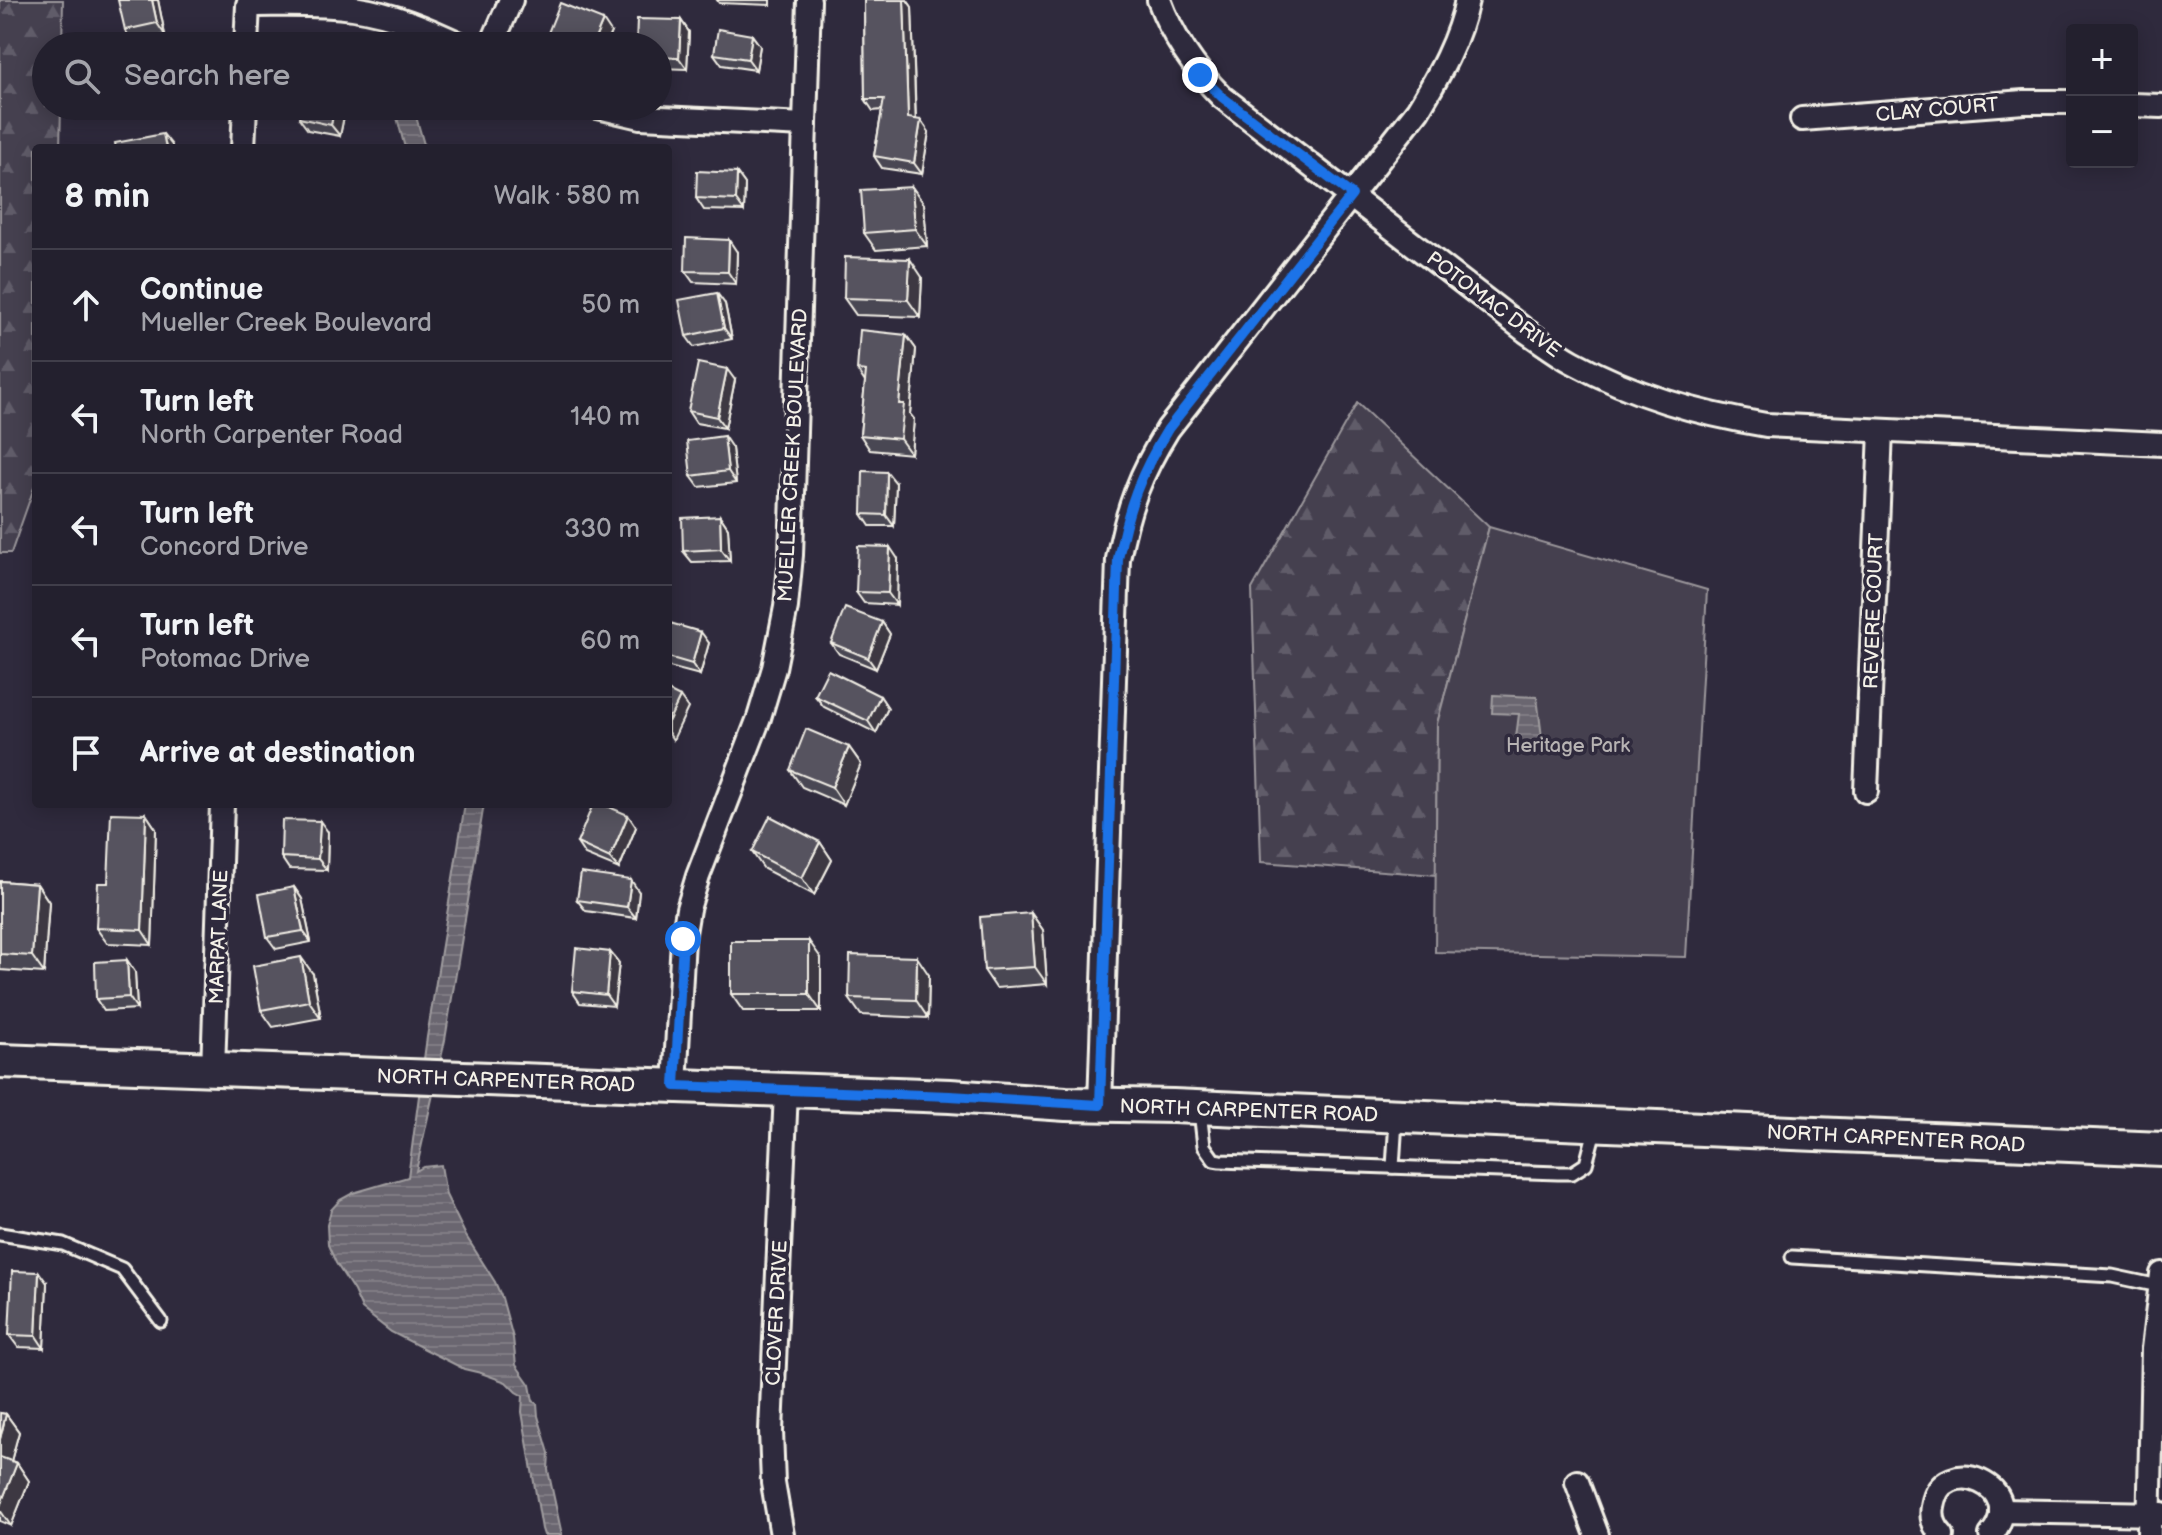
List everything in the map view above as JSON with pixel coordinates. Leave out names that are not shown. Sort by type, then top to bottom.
[{"type":"street","points":[[497,32],[511,0]]},
{"type":"street","name":"MUELLER CREEK BOULEVARD","points":[[675,1086],[683,939],[688,909],[759,718],[774,668],[786,607],[791,555],[809,0]]},
{"type":"street","name":"POTOMAC DRIVE","points":[[1159,0],[1182,50],[1200,75],[1222,97],[1526,331],[1571,361],[1619,385],[1713,416],[1766,425],[2162,444]]},
{"type":"street","points":[[1100,1105],[1118,559],[1125,521],[1150,458],[1168,429],[1418,110],[1453,44],[1467,0]]},
{"type":"street","points":[[247,32],[248,5],[353,8],[404,20],[434,32]]},
{"type":"street","name":"CLAY COURT","points":[[1802,119],[2024,102],[2066,102]]},
{"type":"street","points":[[2138,105],[2162,106]]},
{"type":"street","points":[[672,119],[805,125]]},
{"type":"street","points":[[243,144],[244,120]]},
{"type":"street","name":"REVERE COURT","points":[[1866,791],[1881,431]]},
{"type":"street","name":"MARPAT LANE","points":[[213,1070],[222,808]]},
{"type":"street","name":"NORTH CARPENTER ROAD","points":[[0,1061],[950,1096],[1100,1105],[2162,1149]]},
{"type":"street","name":"CLOVER DRIVE","points":[[782,1535],[773,1483],[771,1431],[786,1091]]},
{"type":"street","points":[[2001,1511],[2154,1521],[2153,1349],[2161,1279]]},
{"type":"street","points":[[1942,1535],[1933,1520],[1935,1498],[1941,1488],[1961,1477],[1984,1481],[1999,1500],[1999,1522],[1991,1535]]},
{"type":"street","points":[[1577,1482],[1597,1535]]},
{"type":"lane","points":[[1199,1107],[1204,1146],[1214,1160],[1572,1173],[1586,1164],[1597,1124]]},
{"type":"lane","points":[[1393,1167],[1396,1115]]},
{"type":"lane","points":[[0,1234],[63,1244],[122,1269],[161,1321]]},
{"type":"lane","points":[[1792,1257],[2161,1279]]},
{"type":"green space","points":[[0,0],[63,0],[62,32],[32,32],[32,120],[61,120],[60,144],[32,144],[32,493],[11,553],[0,553]]},
{"type":"green space","points":[[1357,403],[1489,527],[1437,724],[1436,875],[1261,862],[1252,589]]},
{"type":"green space","name":"Heritage Park","points":[[1489,527],[1707,590],[1686,957],[1435,952],[1437,724]]},
{"type":"shaded area","points":[[398,120],[417,120],[424,144],[404,144]]},
{"type":"shaded area","points":[[1493,695],[1537,697],[1544,754],[1514,753],[1519,714],[1492,713]]},
{"type":"shaded area","points":[[464,808],[483,808],[445,1040],[416,1171],[441,1165],[446,1195],[502,1298],[513,1338],[516,1365],[530,1385],[533,1401],[537,1403],[549,1453],[548,1470],[562,1535],[544,1535],[542,1529],[522,1412],[523,1396],[506,1382],[464,1369],[391,1332],[362,1309],[328,1245],[327,1225],[331,1210],[340,1200],[353,1193],[408,1177]]},
{"type":"building","points":[[118,0],[152,0],[157,23],[125,30]]},
{"type":"building","points":[[864,0],[904,0],[908,118],[921,120],[914,163],[874,156],[884,99],[865,99]]},
{"type":"building","points":[[560,3],[603,20],[598,32],[548,32]]},
{"type":"building","points":[[637,19],[681,20],[679,58],[672,58],[672,32],[637,32]]},
{"type":"building","points":[[718,29],[752,35],[748,59],[714,54]]},
{"type":"building","points":[[308,120],[332,120],[331,125]]},
{"type":"building","points":[[163,134],[165,144],[115,144]]},
{"type":"building","points":[[697,171],[737,173],[736,200],[696,198]]},
{"type":"building","points":[[912,187],[915,229],[864,233],[861,190]]},
{"type":"building","points":[[686,238],[729,240],[728,272],[685,271]]},
{"type":"building","points":[[845,257],[910,259],[908,300],[844,298]]},
{"type":"building","points":[[717,293],[724,328],[686,336],[679,300]]},
{"type":"building","points":[[860,330],[906,335],[899,404],[904,404],[900,439],[860,435],[866,371],[857,370]]},
{"type":"building","points":[[698,363],[727,369],[717,417],[688,411]]},
{"type":"building","points":[[724,436],[728,471],[691,476],[687,441]]},
{"type":"building","points":[[863,471],[887,472],[886,515],[862,514]]},
{"type":"building","points":[[720,516],[721,549],[683,551],[682,518]]},
{"type":"building","points":[[858,546],[890,547],[888,593],[856,592]]},
{"type":"building","points":[[845,608],[882,622],[868,658],[831,643]]},
{"type":"building","points":[[672,624],[701,632],[692,664],[672,658]]},
{"type":"building","points":[[828,670],[880,696],[868,721],[815,696]]},
{"type":"building","points":[[672,693],[680,697],[672,714]]},
{"type":"building","points":[[806,729],[849,747],[832,787],[790,770]]},
{"type":"building","points":[[591,808],[611,808],[628,815],[610,858],[577,843]]},
{"type":"building","points":[[111,813],[146,814],[142,930],[96,928],[98,883],[108,883]]},
{"type":"building","points":[[770,816],[820,842],[802,878],[752,852]]},
{"type":"building","points":[[282,820],[320,821],[318,859],[281,857]]},
{"type":"building","points":[[581,873],[631,880],[627,907],[577,900]]},
{"type":"building","points":[[0,881],[37,884],[32,956],[0,954]]},
{"type":"building","points":[[294,887],[303,931],[267,937],[259,894]]},
{"type":"building","points":[[1031,913],[1035,967],[984,970],[980,917]]},
{"type":"building","points":[[731,941],[809,941],[809,994],[731,994]]},
{"type":"building","points":[[576,948],[610,952],[606,995],[572,991]]},
{"type":"building","points":[[850,955],[917,957],[916,1000],[849,998]]},
{"type":"building","points":[[301,957],[309,1001],[261,1010],[253,966]]},
{"type":"building","points":[[127,960],[129,997],[96,999],[95,962]]},
{"type":"building","points":[[12,1271],[39,1272],[36,1336],[9,1335]]},
{"type":"building","points":[[0,1413],[6,1414],[0,1439]]},
{"type":"building","points":[[0,1457],[17,1463],[0,1506]]},
{"type":"route","points":[[683,939],[675,1086],[1100,1105],[1118,559],[1125,521],[1150,458],[1168,429],[1352,195],[1222,97],[1200,75]]}]
